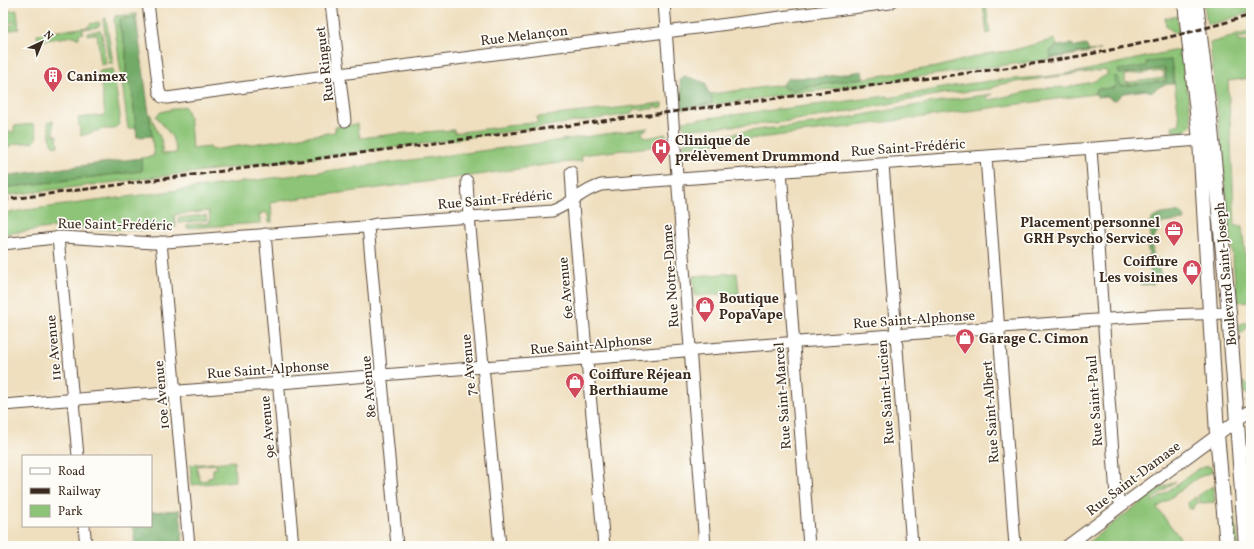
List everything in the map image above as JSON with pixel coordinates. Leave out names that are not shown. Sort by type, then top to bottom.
[{"type":"main road","name":"Boulevard Saint-Joseph","points":[[1185,3],[1200,140],[1217,434],[1228,546]]},
{"type":"main road","name":"Boulevard Saint-Joseph","points":[[1196,3],[1210,119],[1229,313],[1246,546]]},
{"type":"street","name":"Rue Melançon","points":[[148,3],[160,93],[162,97],[169,98],[340,74],[890,3]]},
{"type":"street","name":"Rue Ringuet","points":[[332,3],[345,121]]},
{"type":"street","name":"Rue Notre-Dame","points":[[664,3],[668,32],[705,546]]},
{"type":"street","name":"Rue Saint-Frédéric","points":[[3,244],[58,238],[153,243],[552,211],[562,207],[591,188],[601,185],[1200,140]]},
{"type":"street","name":"Rue Saint-Paul","points":[[1091,149],[1116,495],[1122,505]]},
{"type":"street","name":"Rue Saint-Albert","points":[[986,157],[1016,546]]},
{"type":"street","name":"Rue Saint-Lucien","points":[[883,164],[912,546]]},
{"type":"street","name":"6e Avenue","points":[[571,172],[586,358],[604,546]]},
{"type":"street","name":"Rue Saint-Marcel","points":[[781,172],[809,546]]},
{"type":"street","name":"7e Avenue","points":[[467,181],[469,217],[500,546]]},
{"type":"street","name":"8e Avenue","points":[[368,226],[397,546]]},
{"type":"street","name":"9e Avenue","points":[[265,234],[293,546]]},
{"type":"street","name":"11e Avenue","points":[[58,238],[78,455]]},
{"type":"street","name":"10e Avenue","points":[[161,242],[189,546]]},
{"type":"street","name":"Rue Saint-Alphonse","points":[[3,405],[586,358],[1103,320],[1229,313]]},
{"type":"street","name":"Rue Saint-Damase","points":[[1067,546],[1251,410]]},
{"type":"street","points":[[84,527],[86,546]]},
{"type":"green space","points":[[987,3],[990,33],[987,34],[983,4]]},
{"type":"green space","points":[[1204,3],[1251,3],[1251,12],[1216,23],[1207,24]]},
{"type":"green space","points":[[17,10],[19,29],[5,31],[4,27],[11,26],[15,22],[13,21],[10,24],[4,24],[3,12]]},
{"type":"green space","points":[[136,14],[136,17],[120,19],[119,25],[126,49],[126,75],[132,90],[136,128],[128,129],[114,20],[115,16]]},
{"type":"green space","points":[[1177,16],[1179,31],[1175,33],[1166,26],[1165,18]]},
{"type":"green space","points":[[136,17],[152,136],[137,137],[132,90],[126,75],[126,49],[119,25],[120,19]]},
{"type":"green space","points":[[106,18],[113,63],[109,63],[103,19]]},
{"type":"green space","points":[[99,22],[100,24],[98,27],[83,29],[83,33],[79,34],[79,38],[76,38],[75,36],[38,41],[37,34],[88,27],[90,24]]},
{"type":"green space","points":[[100,30],[102,34],[106,64],[101,65],[97,34],[87,35],[87,33]]},
{"type":"green space","points":[[1251,31],[1251,36],[1238,38],[1237,41],[1251,42],[1251,78],[1228,81],[1235,226],[1241,226],[1242,228],[1248,276],[1251,280],[1251,301],[1237,302],[1210,43]]},
{"type":"green space","points":[[1055,39],[1057,46],[1050,51],[1070,55],[1101,50],[1050,59],[682,108],[712,103],[711,94],[782,85],[785,89],[794,90],[936,67],[990,53],[1010,51]]},
{"type":"green space","points":[[1072,44],[1075,47],[1086,45],[1089,51],[1051,58],[1050,51],[1057,46]]},
{"type":"green space","points":[[1181,49],[1182,54],[1177,55],[1182,56],[1192,124],[1185,131],[1173,132],[1172,126],[1180,124],[1171,60],[1147,62],[1147,66],[1119,74],[1165,68],[1166,81],[1119,86],[1118,77],[1114,77],[1115,88],[1097,89],[1094,94],[849,127],[684,147],[683,144],[688,141],[763,129],[813,124],[935,102],[992,94],[985,97],[990,100],[1044,88],[1067,87],[1092,82],[1107,75],[1107,71],[1105,70],[1001,84],[990,89],[941,94],[830,115],[775,123],[690,129],[683,127],[683,121],[888,96],[889,98],[989,81],[1052,76],[1078,72]],"holes":[[[1164,71],[1164,78],[1125,83],[1125,75]]]},
{"type":"green space","points":[[1171,60],[1174,84],[1162,85],[1152,91],[1146,90],[1123,93],[1116,100],[1107,96],[1097,97],[1097,94],[1094,94],[1097,89],[1115,88],[1114,77],[1118,76],[1120,86],[1166,81],[1165,68],[1119,74],[1118,70],[1147,66],[1146,62]]},
{"type":"green space","points":[[113,69],[120,116],[119,124],[114,129],[103,129],[81,136],[78,118],[105,115],[99,71]]},
{"type":"green space","points":[[862,71],[863,78],[794,90],[785,89],[782,85],[789,78],[824,77]]},
{"type":"green space","points":[[684,76],[706,83],[712,103],[682,108],[680,80]]},
{"type":"green space","points":[[663,103],[663,107],[657,108],[654,106],[654,109],[634,109],[631,114],[415,145],[3,196],[3,188],[141,171],[141,158],[154,156],[149,114],[151,114],[162,142],[162,154],[177,153],[172,137],[156,116],[161,112],[184,106],[188,114],[192,149],[210,147],[211,150],[335,132],[335,127],[357,124],[360,138],[454,130],[454,133],[538,122],[537,117]]},
{"type":"green space","points":[[53,121],[54,135],[57,135],[58,146],[54,146],[51,143],[48,122]]},
{"type":"green space","points":[[33,124],[37,135],[34,142],[14,144],[3,150],[3,132],[14,132],[14,126]]},
{"type":"green space","points":[[648,128],[641,133],[647,138],[666,134],[667,145],[581,155],[582,161],[271,202],[272,222],[269,222],[268,214],[264,212],[259,215],[261,223],[187,228],[187,225],[210,223],[209,211],[174,215],[176,227],[165,231],[57,227],[3,234],[3,213]]},
{"type":"green space","points":[[141,158],[142,171],[3,188],[3,176]]},
{"type":"green space","points":[[1179,212],[1185,217],[1184,220],[1163,223],[1159,226],[1152,242],[1153,257],[1157,258],[1155,268],[1159,269],[1161,274],[1160,278],[1154,279],[1154,284],[1141,285],[1142,277],[1148,277],[1151,273],[1150,269],[1142,263],[1143,258],[1147,257],[1149,254],[1148,246],[1151,220],[1158,215]]},
{"type":"green space","points":[[206,215],[207,220],[179,223],[178,218]]},
{"type":"green space","points":[[737,273],[739,293],[695,296],[693,276]]},
{"type":"green space","points":[[1249,322],[1246,329],[1240,334],[1239,325]]},
{"type":"green space","points":[[1243,381],[1250,387],[1251,386],[1251,394],[1249,395],[1244,393]]},
{"type":"green space","points":[[1251,431],[1251,493],[1247,435]]},
{"type":"green space","points":[[234,461],[235,481],[192,485],[190,465]],"holes":[[[216,464],[217,468],[213,469],[213,477],[208,478],[208,480],[200,481],[197,466]]]},
{"type":"green space","points":[[1208,466],[1212,468],[1212,472],[1197,478],[1157,508],[1183,542],[1182,543],[1175,546],[1083,546],[1159,489],[1176,481],[1152,500],[1153,502],[1198,469]]},
{"type":"green space","points":[[1213,486],[1215,502],[1201,503],[1198,496]]},
{"type":"green space","points":[[1196,497],[1199,503],[1196,503],[1196,505],[1193,506],[1193,509],[1189,509],[1188,502]]},
{"type":"green space","points":[[1230,507],[1232,507],[1239,546],[1234,546]]},
{"type":"green space","points":[[180,510],[183,546],[135,546],[133,527],[152,527],[152,512]]},
{"type":"railway","points":[[3,200],[998,69],[1126,47],[1251,15]]},
{"type":"place","name":"Canimex","points":[[53,93]]},
{"type":"place","name":"Clinique de prélèvement Drummond","points":[[661,165]]},
{"type":"place","name":"Placement personnel GRH Psycho Services","points":[[1174,247]]},
{"type":"place","name":"Coiffure Les voisines","points":[[1192,286]]},
{"type":"place","name":"Boutique PopaVape","points":[[705,323]]},
{"type":"place","name":"Garage C. Cimon","points":[[965,355]]},
{"type":"place","name":"Coiffure Réjean Berthiaume","points":[[575,399]]}]
